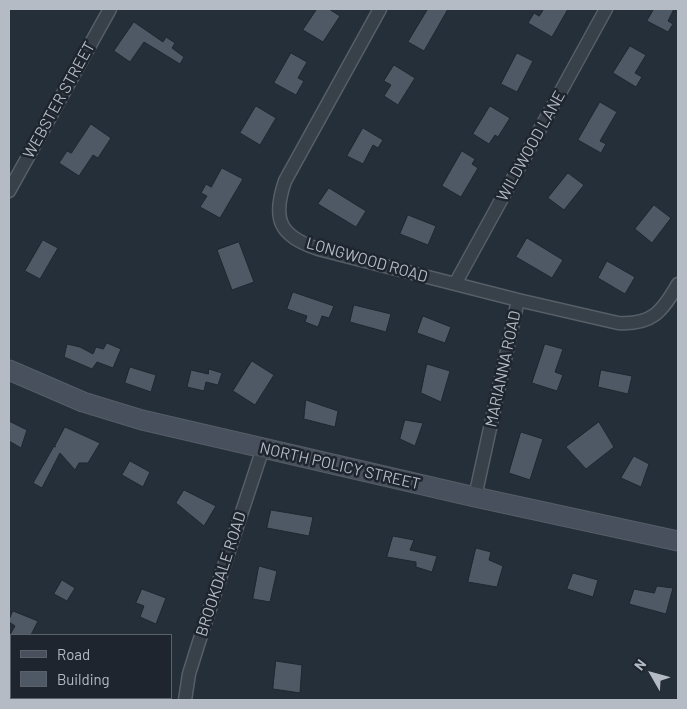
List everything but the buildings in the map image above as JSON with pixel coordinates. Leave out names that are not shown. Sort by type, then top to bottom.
[{"type":"street","name":"WEBSTER STREET","points":[[9,191],[110,9]]},
{"type":"street","name":"LONGWOOD ROAD","points":[[380,9],[285,181],[277,210],[282,224],[291,236],[304,244],[518,300]]},
{"type":"street","name":"WILDWOOD LANE","points":[[456,284],[606,9]]},
{"type":"street","name":"MARIANNA ROAD","points":[[475,497],[518,300],[618,323],[634,324],[649,320],[661,310],[678,284]]},
{"type":"street","name":"NORTH POLICY STREET","points":[[9,370],[84,402],[142,420],[475,497],[678,541]]},
{"type":"street","name":"BROOKDALE ROAD","points":[[185,700],[189,674],[262,448]]}]
